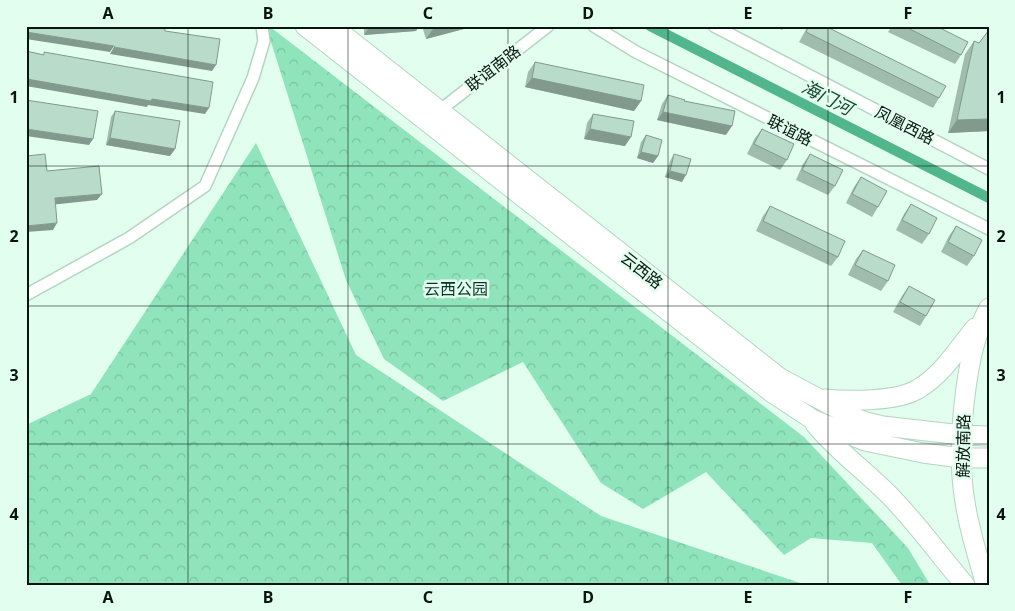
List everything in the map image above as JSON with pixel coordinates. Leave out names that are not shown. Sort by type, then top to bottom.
[{"type":"main road","name":"云西路","points":[[305,26],[771,392],[812,419],[865,441],[924,453],[961,458],[989,458]]},
{"type":"main road","name":"云西路","points":[[332,26],[780,378],[866,422],[882,426],[962,435],[989,436]]},
{"type":"main road","points":[[818,398],[846,400],[897,397],[918,389],[941,369],[987,311]]},
{"type":"main road","name":"解放南路","points":[[986,585],[971,532],[962,478],[961,458],[970,364],[974,344],[987,311]]},
{"type":"main road","name":"云西路","points":[[812,419],[825,435],[906,513],[965,585]]},
{"type":"street","points":[[26,295],[129,238],[205,186],[253,78],[264,41],[262,26]]},
{"type":"street","name":"联谊南路","points":[[439,110],[548,26]]},
{"type":"street","name":"联谊路","points":[[594,26],[636,52],[989,230]]},
{"type":"street","name":"凤凰西路","points":[[714,26],[989,169]]},
{"type":"green space","name":"云西公园","points":[[266,26],[269,26],[804,437],[908,548],[929,583],[902,585],[872,543],[811,538],[784,555],[706,472],[643,509],[601,483],[523,362],[443,401],[384,359],[346,280]]},
{"type":"green space","points":[[256,143],[356,355],[601,516],[806,585],[26,585],[26,425],[91,394]]},
{"type":"building","points":[[26,26],[149,26],[165,29],[165,31],[220,39],[216,65],[26,32]]},
{"type":"building","points":[[432,26],[445,26],[433,29]]},
{"type":"building","points":[[809,26],[825,26],[946,86],[939,98],[806,32]]},
{"type":"building","points":[[904,26],[936,26],[968,42],[961,55]]},
{"type":"building","points":[[989,30],[989,119],[957,120],[974,41],[979,43]]},
{"type":"building","points":[[26,51],[44,55],[44,52],[213,82],[209,108],[152,99],[151,101],[26,80]]},
{"type":"building","points":[[535,62],[644,85],[641,101],[532,78]]},
{"type":"building","points":[[668,95],[684,101],[735,111],[732,126],[663,112]]},
{"type":"building","points":[[26,100],[98,111],[93,139],[26,129]]},
{"type":"building","points":[[115,111],[180,121],[175,149],[110,138]]},
{"type":"building","points":[[593,114],[634,121],[631,137],[590,129]]},
{"type":"building","points":[[762,129],[794,144],[787,160],[754,144]]},
{"type":"building","points":[[646,135],[662,140],[658,156],[641,152]]},
{"type":"building","points":[[45,154],[47,171],[99,166],[102,194],[55,198],[57,223],[26,226],[26,156]]},
{"type":"building","points":[[674,154],[691,159],[686,175],[670,171]]},
{"type":"building","points":[[810,154],[843,170],[835,186],[802,170]]},
{"type":"building","points":[[861,177],[887,191],[878,207],[852,194]]},
{"type":"building","points":[[911,204],[937,218],[929,234],[902,220]]},
{"type":"building","points":[[770,206],[845,241],[838,257],[763,221]]},
{"type":"building","points":[[956,226],[982,240],[974,256],[948,242]]},
{"type":"building","points":[[863,250],[895,265],[888,281],[855,265]]},
{"type":"building","points":[[909,286],[935,300],[926,316],[900,302]]},
{"type":"waterway","name":"海门河","points":[[650,26],[989,198]]}]
